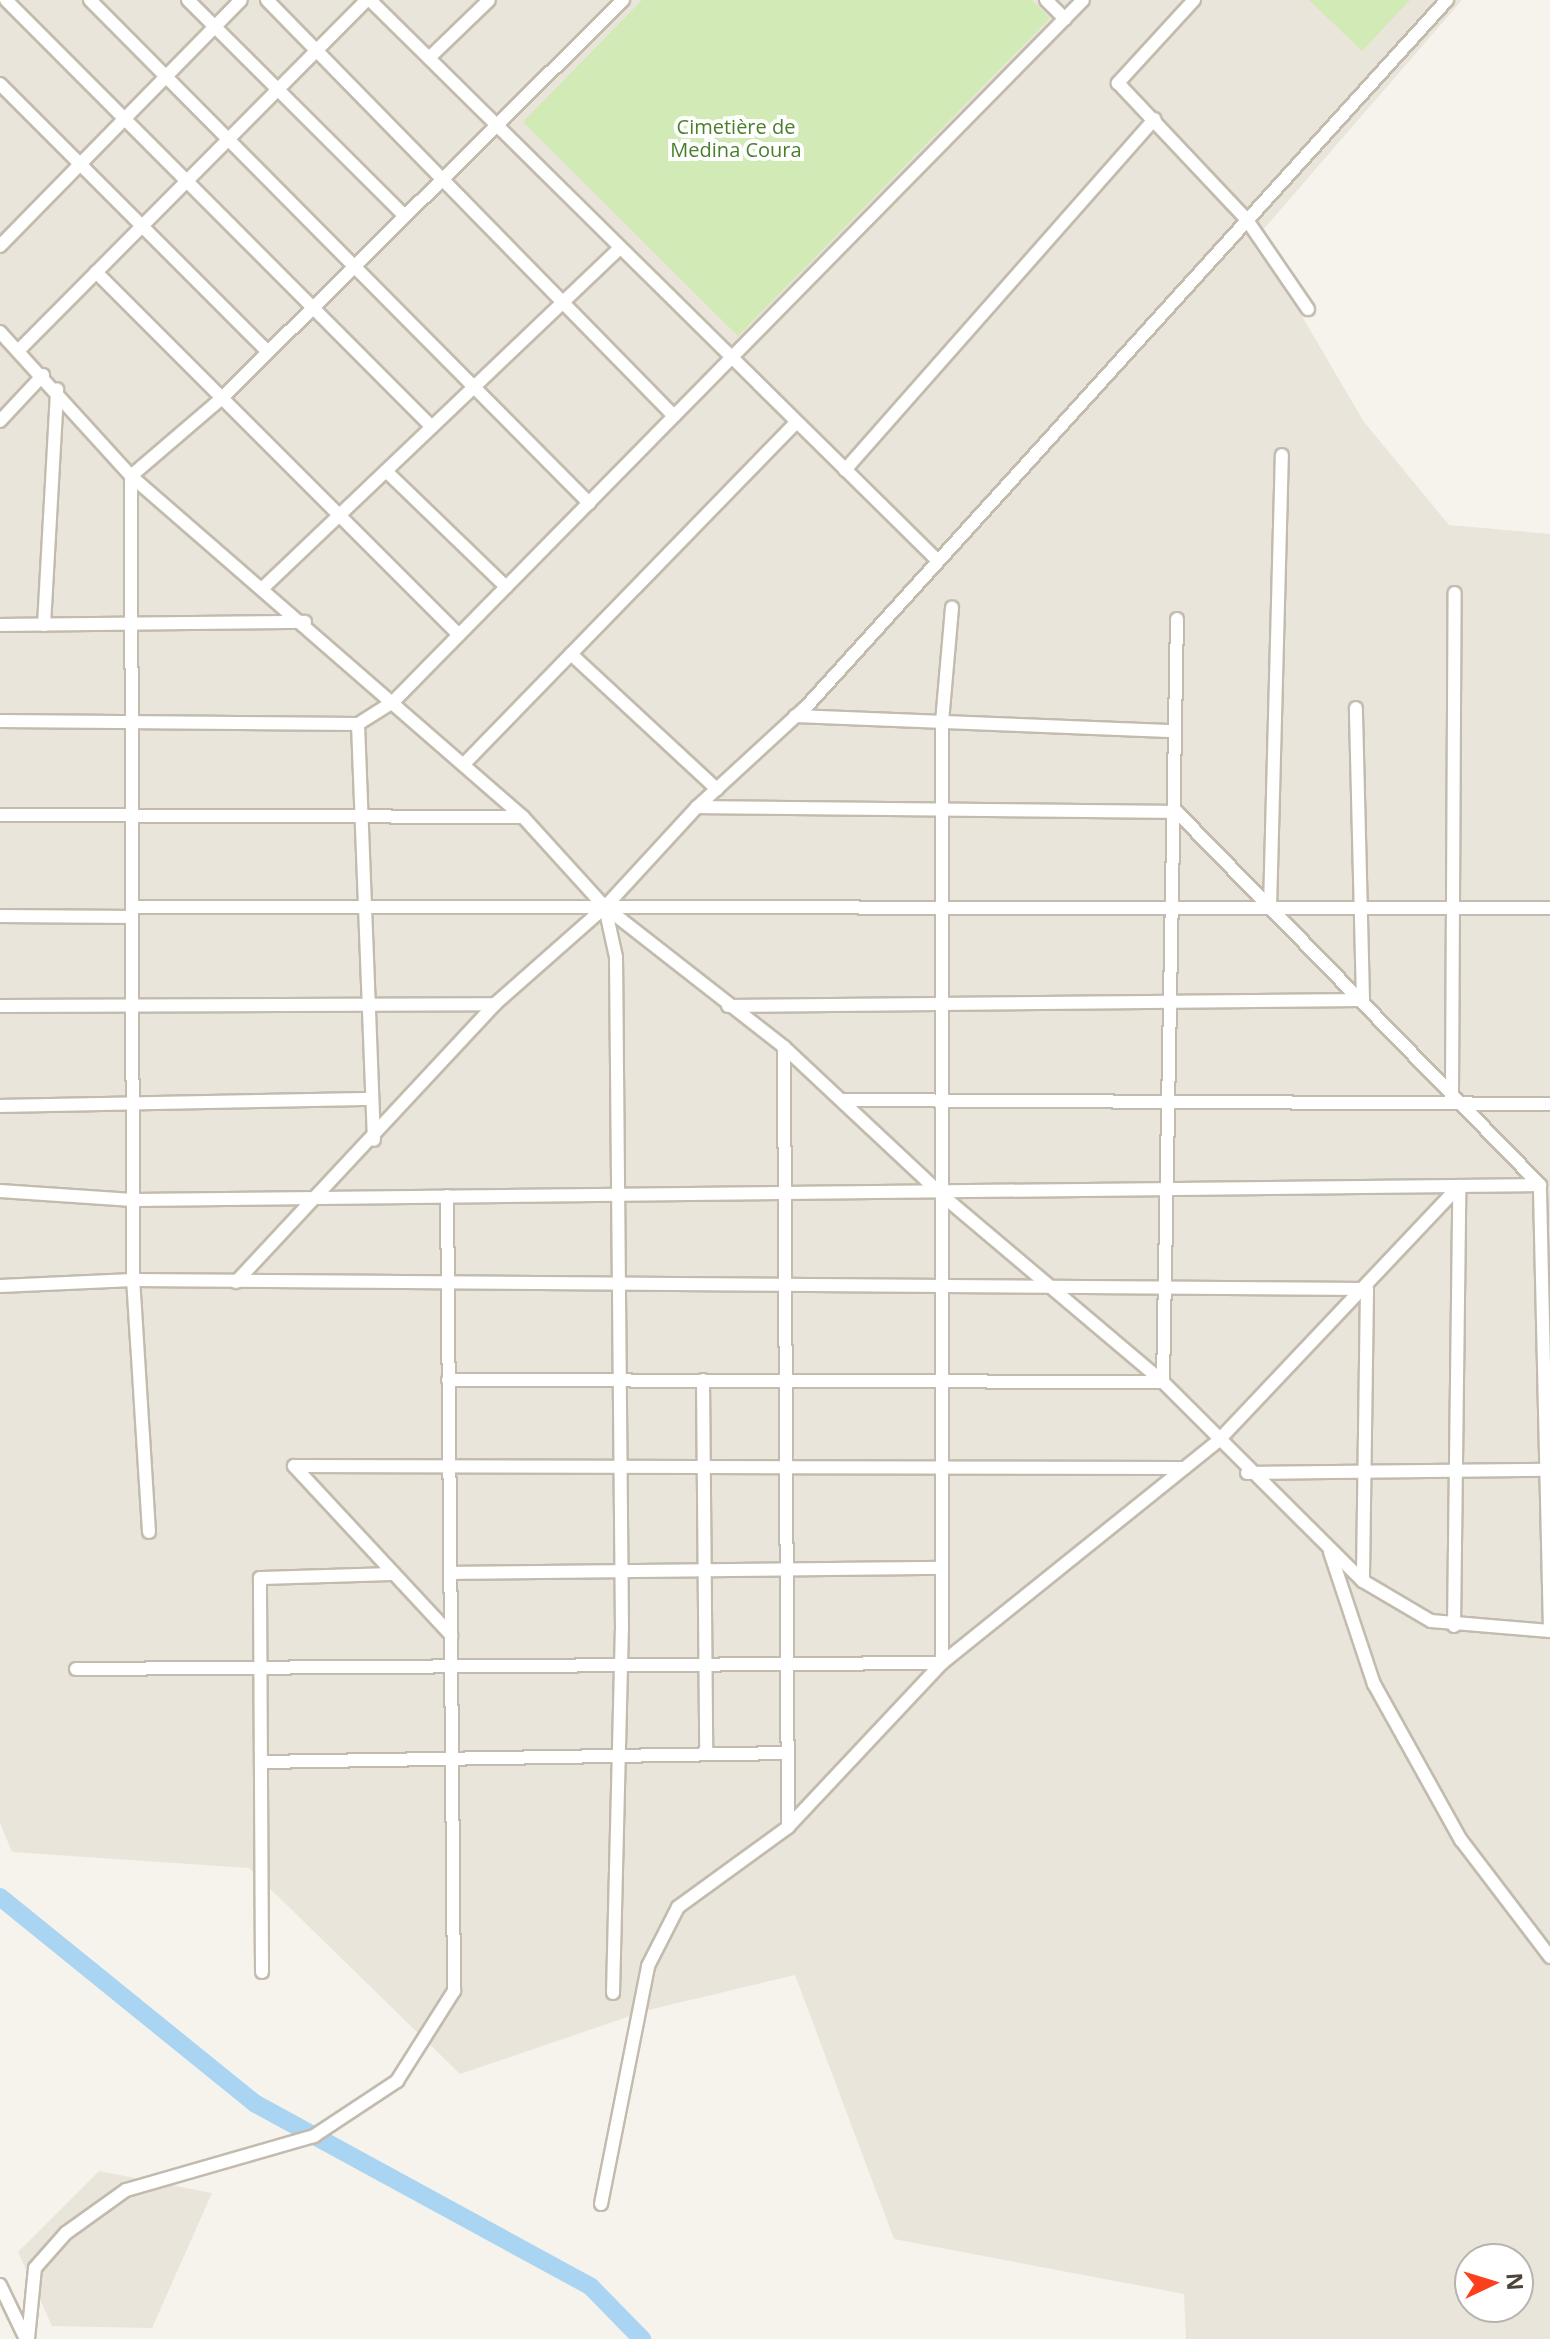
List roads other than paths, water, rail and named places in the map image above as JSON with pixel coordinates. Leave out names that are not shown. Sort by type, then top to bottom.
[{"type":"street","points":[[6,0],[432,427]]},
{"type":"street","points":[[90,0],[589,503]]},
{"type":"street","points":[[188,0],[405,216]]},
{"type":"street","points":[[0,246],[241,0]]},
{"type":"street","points":[[267,0],[674,416]]},
{"type":"street","points":[[0,348],[16,347],[96,272],[368,0],[938,561]]},
{"type":"street","points":[[429,58],[489,0]]},
{"type":"street","points":[[149,1532],[133,1280],[131,476],[222,398],[623,0]]},
{"type":"street","points":[[1046,0],[1065,19]]},
{"type":"street","points":[[0,721],[358,724],[393,702],[1083,0]]},
{"type":"street","points":[[1194,0],[1118,83],[1247,220],[1308,309]]},
{"type":"street","points":[[236,1282],[374,1140],[495,1004],[605,907],[697,807],[795,716],[1447,0]]},
{"type":"street","points":[[0,84],[268,352]]},
{"type":"street","points":[[845,470],[1154,119]]},
{"type":"street","points":[[265,586],[620,248]]},
{"type":"street","points":[[96,272],[459,635]]},
{"type":"street","points":[[0,332],[57,389],[131,476],[265,586],[523,817],[605,907],[784,1047],[943,1196],[1163,1382],[1247,1473],[1363,1581],[1431,1621],[1454,1626],[1550,1631],[1546,1241],[1540,1185],[1452,1091],[1177,812],[942,813],[697,807]]},
{"type":"street","points":[[0,421],[43,375]]},
{"type":"street","points":[[44,625],[57,389]]},
{"type":"street","points":[[464,764],[797,422]]},
{"type":"street","points":[[1270,908],[1282,455]]},
{"type":"street","points":[[386,471],[506,587]]},
{"type":"street","points":[[1452,1091],[1455,593]]},
{"type":"street","points":[[942,1663],[942,722],[952,607]]},
{"type":"street","points":[[1163,1382],[1172,908],[1177,812],[1177,619]]},
{"type":"street","points":[[0,625],[305,622]]},
{"type":"street","points":[[571,654],[717,789]]},
{"type":"street","points":[[1356,708],[1363,1000]]},
{"type":"street","points":[[795,716],[1175,731]]},
{"type":"street","points":[[358,724],[374,1140]]},
{"type":"street","points":[[0,815],[523,817]]},
{"type":"street","points":[[0,916],[365,907],[1550,908]]},
{"type":"street","points":[[605,907],[616,957],[619,1286],[621,1663],[613,1993]]},
{"type":"street","points":[[728,1006],[943,1008],[1170,1001],[1363,1000]]},
{"type":"street","points":[[0,1006],[369,1008],[495,1004]]},
{"type":"street","points":[[784,1047],[788,1827]]},
{"type":"street","points":[[0,1106],[133,1107],[371,1099]]},
{"type":"street","points":[[843,1100],[1169,1099],[1550,1104]]},
{"type":"street","points":[[0,1191],[133,1200],[787,1193],[943,1196],[1540,1185]]},
{"type":"street","points":[[601,2204],[648,1966],[678,1907],[788,1827],[942,1663],[1218,1441],[1367,1289],[1459,1186]]},
{"type":"street","points":[[1454,1626],[1459,1186]]},
{"type":"street","points":[[27,2339],[35,2268],[66,2233],[126,2190],[314,2136],[397,2081],[454,1991],[447,1196]]},
{"type":"street","points":[[0,1286],[133,1280],[447,1286],[1367,1289]]},
{"type":"street","points":[[1363,1581],[1367,1289]]},
{"type":"street","points":[[448,1380],[1163,1382]]},
{"type":"street","points":[[703,1380],[706,1754]]},
{"type":"street","points":[[451,1635],[294,1466],[1184,1468]]},
{"type":"street","points":[[1247,1473],[1548,1470]]},
{"type":"street","points":[[1330,1552],[1374,1684],[1461,1840],[1550,1957]]},
{"type":"street","points":[[450,1573],[787,1574],[942,1568]]},
{"type":"street","points":[[262,1972],[260,1578],[394,1574]]},
{"type":"street","points":[[76,1669],[451,1663],[942,1663]]},
{"type":"street","points":[[261,1762],[788,1753]]},
{"type":"street","points":[[0,2285],[27,2339]]},
{"type":"waterway","points":[[0,1897],[256,2104],[591,2287],[642,2339]]},
{"type":"park label","name":"Cimetière de Medina Coura","points":[[736,138]]}]
